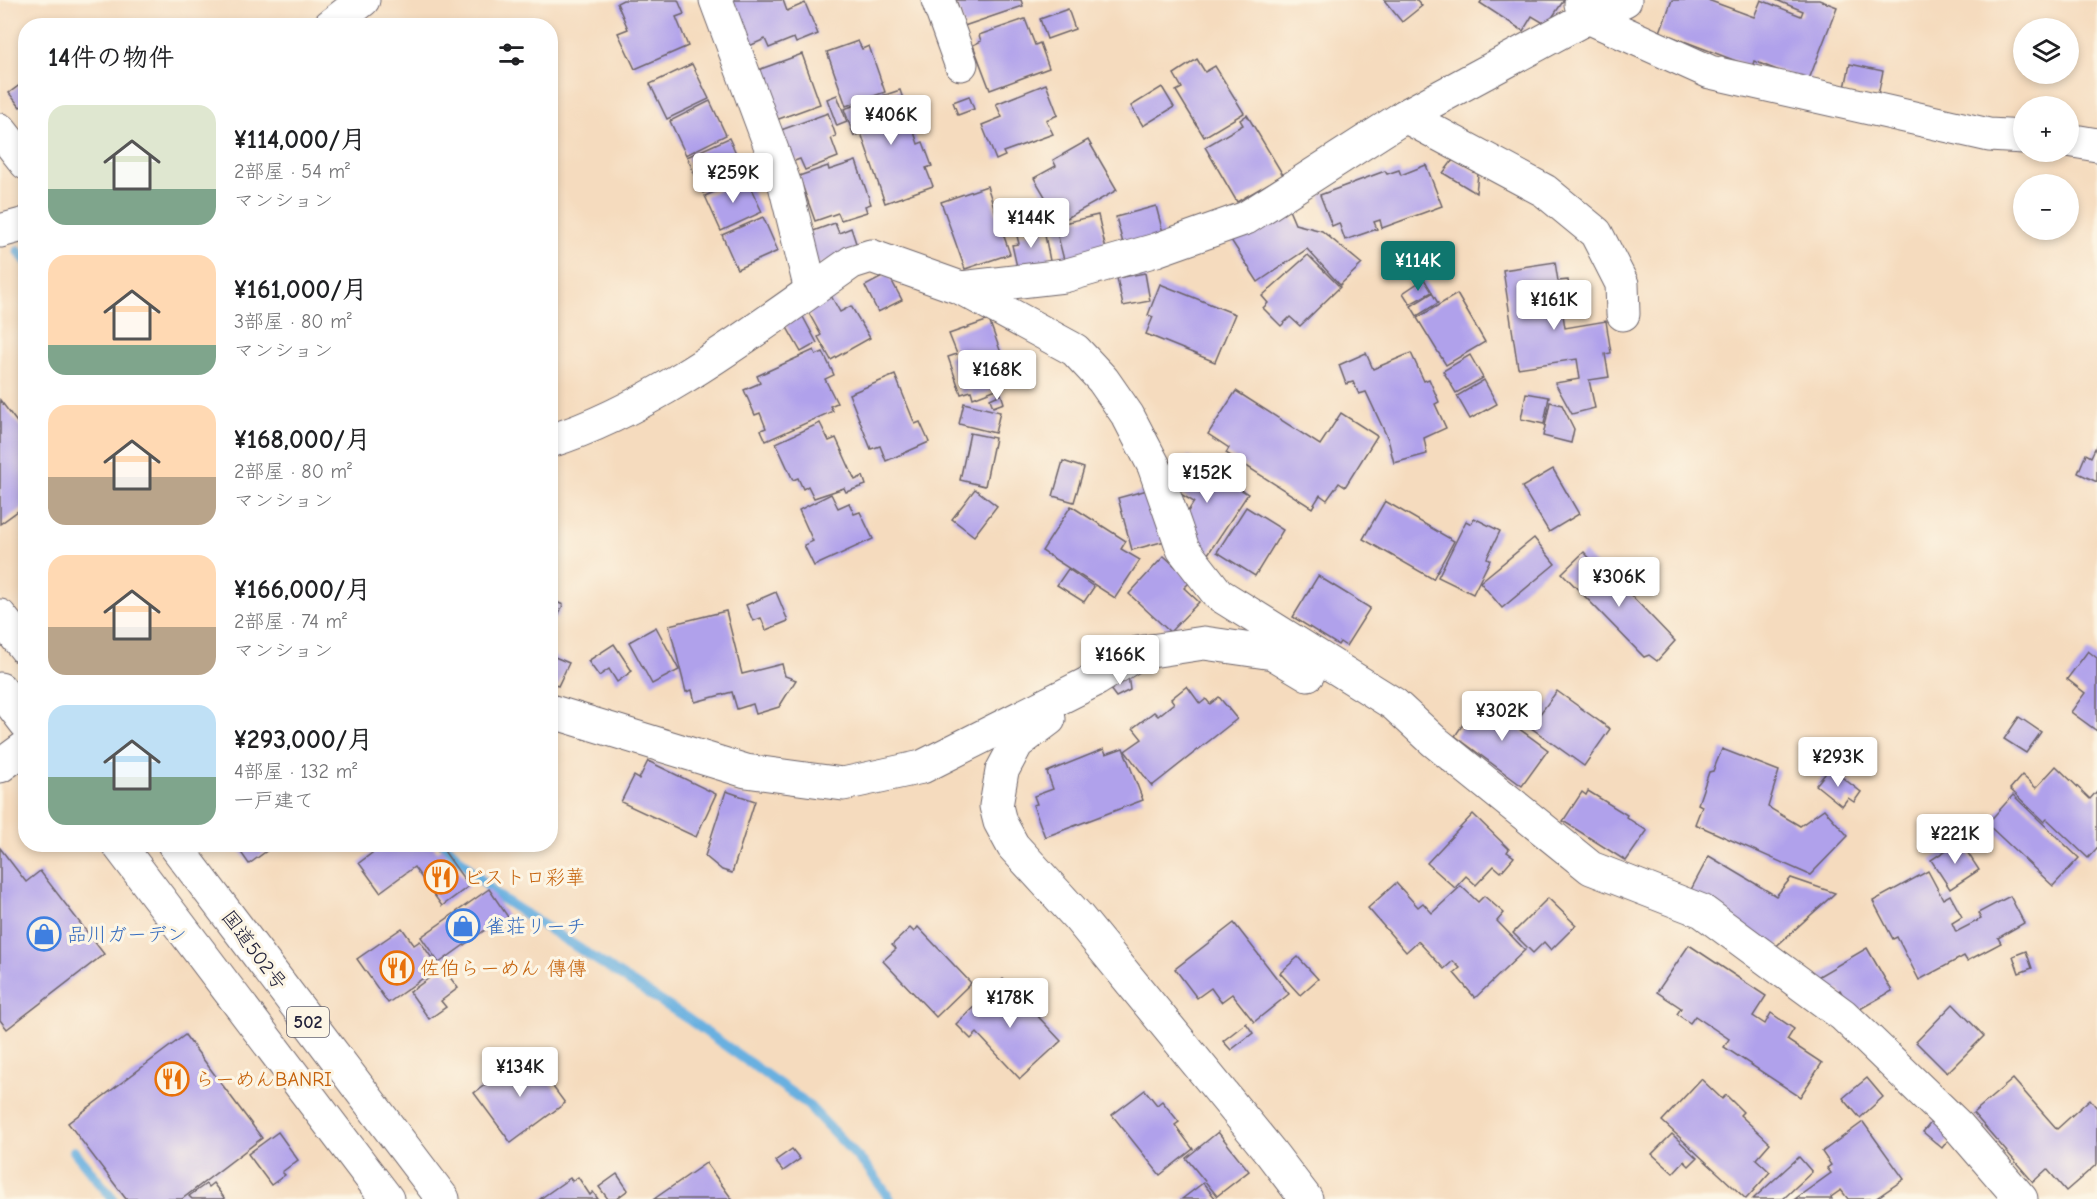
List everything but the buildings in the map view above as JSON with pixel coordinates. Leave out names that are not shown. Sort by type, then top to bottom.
[{"type":"main road","points":[[340,18],[363,0]]},
{"type":"main road","points":[[716,0],[785,185],[812,290]]},
{"type":"main road","points":[[938,0],[961,64]]},
{"type":"main road","points":[[962,288],[1064,276],[1156,250],[1246,219],[1406,116],[1583,8],[1625,0]]},
{"type":"main road","points":[[1583,8],[1710,72],[1989,135],[2013,136]]},
{"type":"main road","points":[[1406,116],[1545,191],[1596,233],[1622,284],[1623,314]]},
{"type":"main road","points":[[0,130],[18,153]]},
{"type":"main road","points":[[2079,142],[2097,145]]},
{"type":"main road","points":[[0,231],[18,226]]},
{"type":"main road","points":[[558,438],[624,410],[718,355],[852,262],[871,256],[962,288],[1075,350],[1103,380],[1128,416],[1154,466],[1183,549],[1218,594],[1394,704],[1434,741],[1591,868],[1702,911],[1842,1015],[1958,1126],[2021,1199]]},
{"type":"main road","points":[[0,616],[18,639]]},
{"type":"main road","points":[[558,713],[746,771],[843,784],[922,767],[1097,679],[1138,653],[1204,643],[1273,653],[1388,720],[1434,741]]},
{"type":"main road","points":[[1097,679],[1017,743],[1002,771],[997,790],[996,806],[1000,822],[1013,846],[1078,917],[1306,1199]]},
{"type":"main road","points":[[0,689],[18,713]]},
{"type":"main road","points":[[0,766],[18,753]]},
{"type":"main road","name":"502","points":[[124,852],[387,1199]]},
{"type":"main road","name":"国道502号","points":[[180,852],[443,1199]]},
{"type":"waterway","points":[[452,852],[498,896],[688,1019],[806,1103],[868,1168],[890,1199]]},
{"type":"waterway","points":[[74,1151],[113,1199]]},
{"type":"place","name":"ビストロ彩華","points":[[441,877]]},
{"type":"place","name":"雀荘リーチ","points":[[463,926]]},
{"type":"place","name":"品川ガーデン","points":[[44,934]]},
{"type":"place","name":"佐伯らーめん 傳傳","points":[[397,968]]},
{"type":"place","name":"らーめんBANRI","points":[[172,1079]]}]
